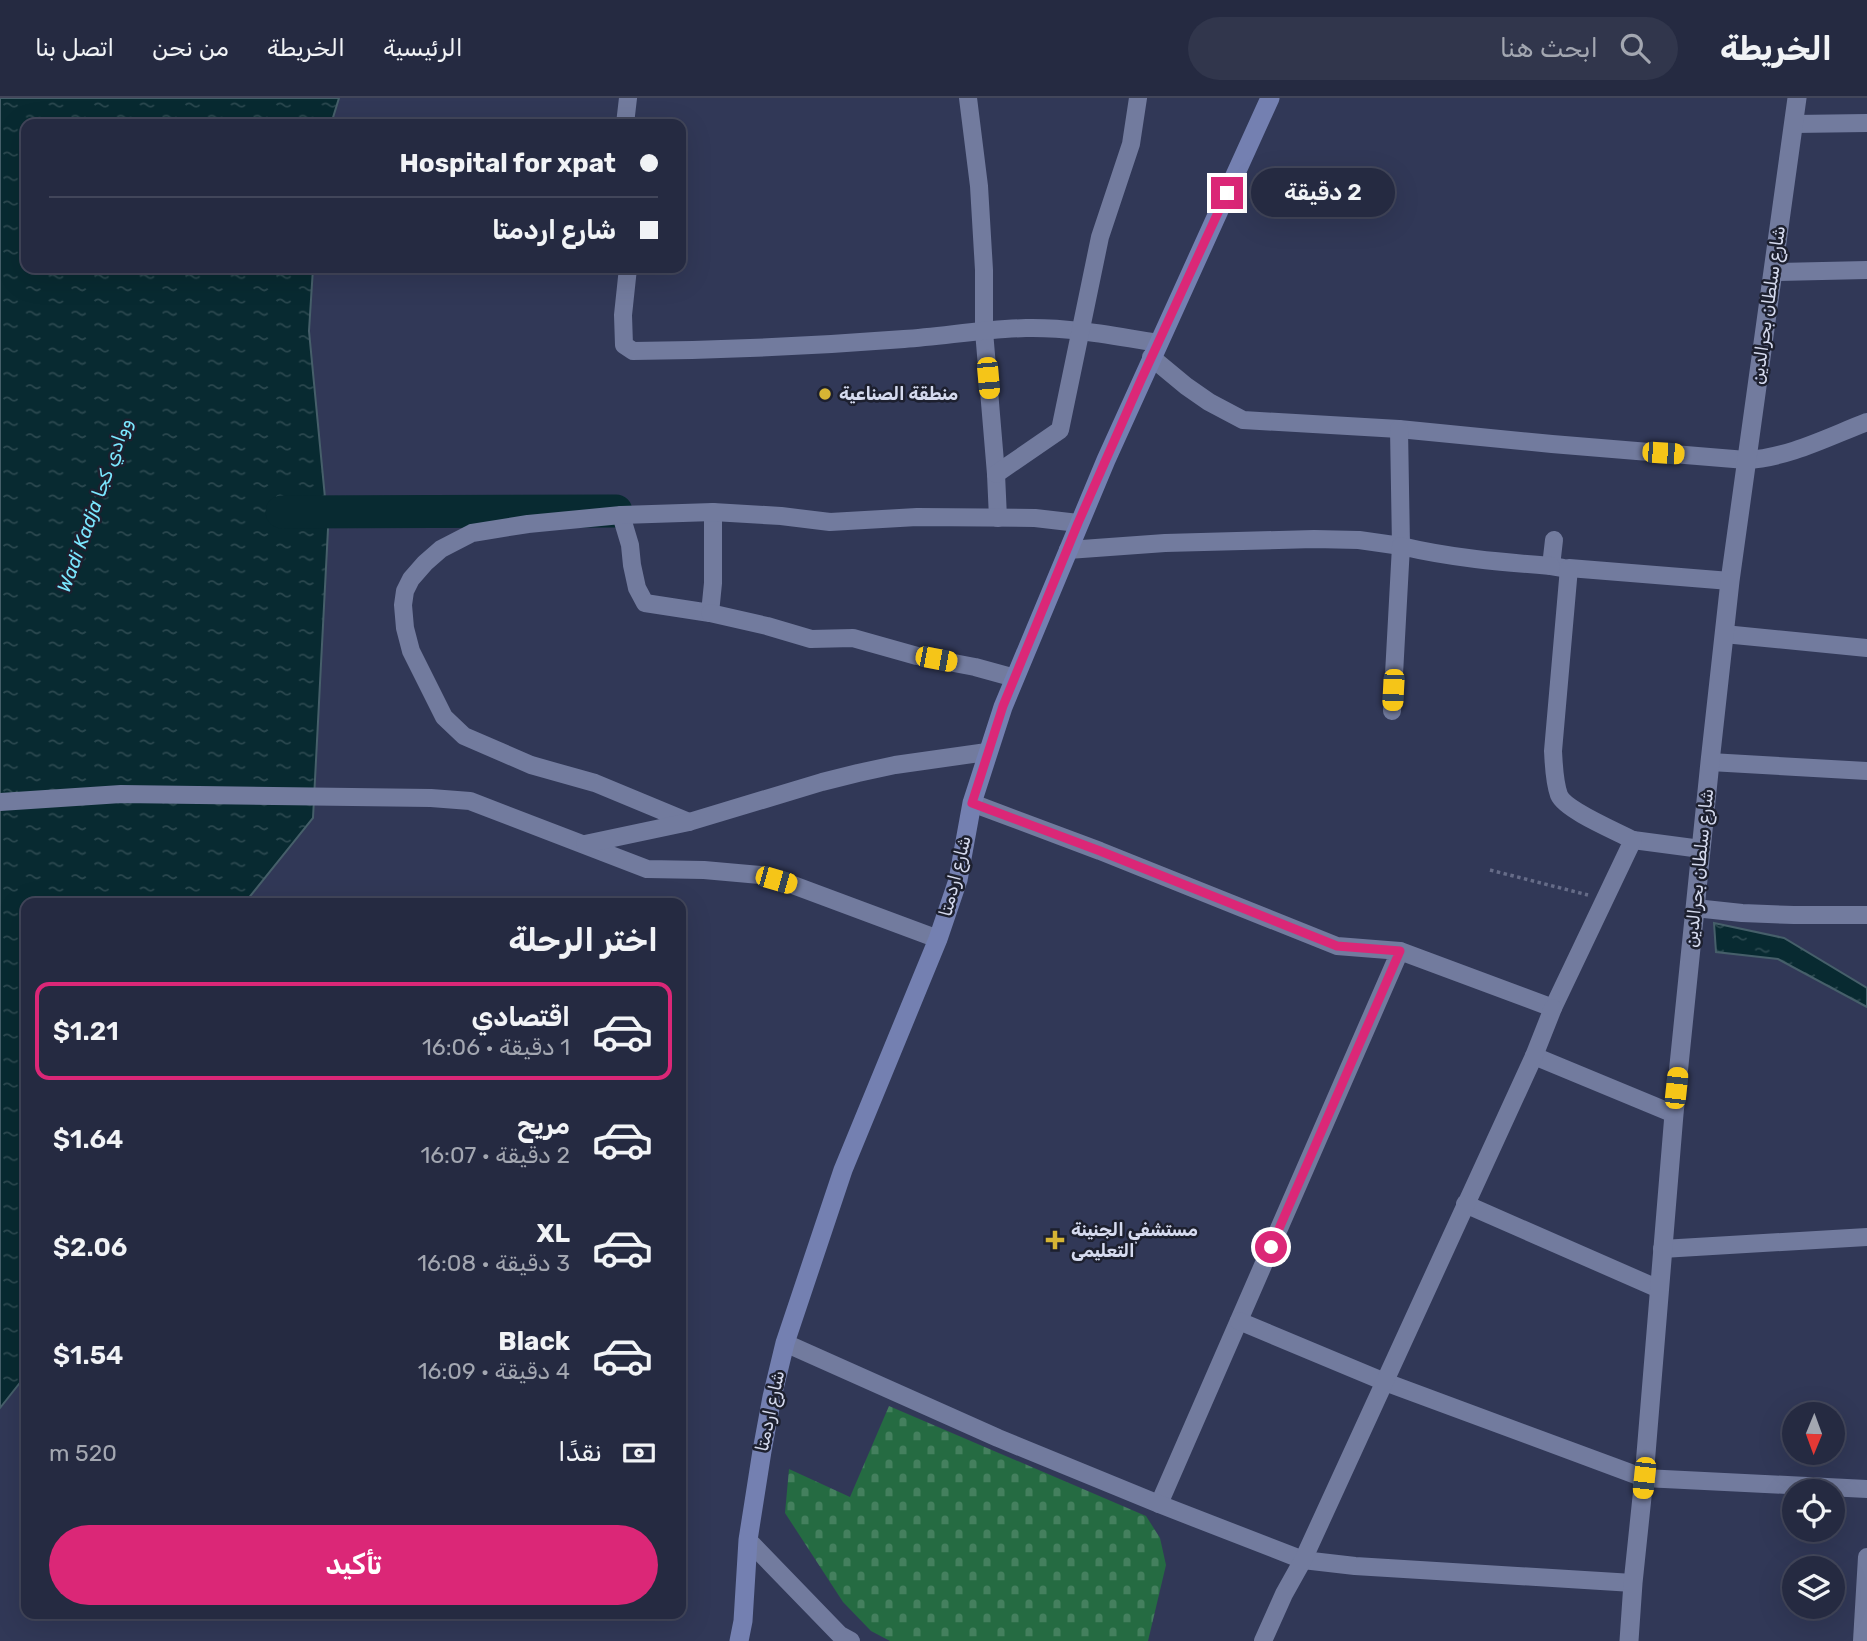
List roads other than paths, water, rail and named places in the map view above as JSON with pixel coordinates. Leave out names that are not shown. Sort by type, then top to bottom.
[{"type":"main road","name":"شارع اردمتا","points":[[739,1641],[743,1621],[748,1540],[764,1437],[785,1343],[843,1170],[938,939],[958,880],[972,803],[1003,706],[1078,523],[1270,98]]},
{"type":"street","points":[[626,119],[628,98]]},
{"type":"street","points":[[968,98],[979,186],[984,270],[984,331],[998,519]]},
{"type":"street","points":[[996,474],[1060,430],[1100,237],[1130,144],[1138,98]]},
{"type":"street","name":"شارع سلطان بحرالدين","points":[[1629,1641],[1674,1114],[1710,762],[1730,581],[1797,98]]},
{"type":"street","points":[[1794,124],[1867,123]]},
{"type":"street","points":[[1774,272],[1867,270]]},
{"type":"street","points":[[627,273],[623,315],[624,345],[633,351],[737,349],[906,339],[1027,328],[1080,331],[1155,350],[1186,386],[1243,420],[1399,429],[1746,460],[1772,457],[1867,422]]},
{"type":"street","points":[[1392,712],[1401,546],[1399,429]]},
{"type":"street","points":[[689,822],[595,783],[531,765],[464,736],[444,717],[411,651],[405,628],[405,591],[425,563],[441,549],[472,533],[528,524],[621,515],[713,512],[830,522],[917,517],[1035,518],[1078,523]]},
{"type":"street","points":[[710,613],[713,583],[713,512]]},
{"type":"street","points":[[621,515],[630,545],[637,588],[645,603],[710,613],[811,639],[853,638],[917,656],[1015,678]]},
{"type":"street","points":[[1068,550],[1165,543],[1359,540],[1474,560],[1730,581]]},
{"type":"street","points":[[1551,566],[1554,540]]},
{"type":"street","points":[[1569,568],[1553,751],[1559,797],[1570,808],[1633,840],[1701,849]]},
{"type":"street","points":[[1724,634],[1867,648]]},
{"type":"street","points":[[585,844],[689,822],[858,773],[987,752]]},
{"type":"street","points":[[1710,762],[1867,771]]},
{"type":"street","points":[[0,802],[121,794],[431,798],[470,802],[647,869],[760,875],[938,939]]},
{"type":"street","points":[[972,803],[1337,946],[1400,951],[1553,1008]]},
{"type":"street","points":[[1263,1641],[1283,1594],[1303,1560],[1534,1056],[1553,1008],[1633,840]]},
{"type":"street","points":[[1695,908],[1794,915],[1867,915]]},
{"type":"street","points":[[1159,1504],[1400,951]]},
{"type":"street","points":[[1534,1056],[1674,1114]]},
{"type":"street","points":[[1465,1204],[1659,1289]]},
{"type":"street","points":[[1662,1249],[1867,1237]]},
{"type":"street","points":[[1239,1321],[1385,1382],[1644,1478],[1867,1489]]},
{"type":"street","points":[[785,1343],[998,1438],[1303,1560],[1355,1566],[1633,1583]]},
{"type":"street","points":[[748,1540],[840,1635],[851,1641]]},
{"type":"street","points":[[1862,1641],[1867,1557]]},
{"type":"water","name":"Wadi Kadja ووادي كجا","points":[[0,98],[339,98],[333,119],[21,119],[21,273],[313,273],[309,331],[328,529],[313,818],[249,898],[21,898],[21,1381],[0,1408]]},
{"type":"water","points":[[1714,923],[1784,938],[1867,988],[1867,1007],[1778,959],[1716,952]]},
{"type":"waterway","points":[[282,512],[616,511]]},
{"type":"place","name":"منطقة الصناعية","points":[[825,394]]},
{"type":"place","name":"مستشفي الجنينة التعليمى","points":[[1055,1240]]}]
